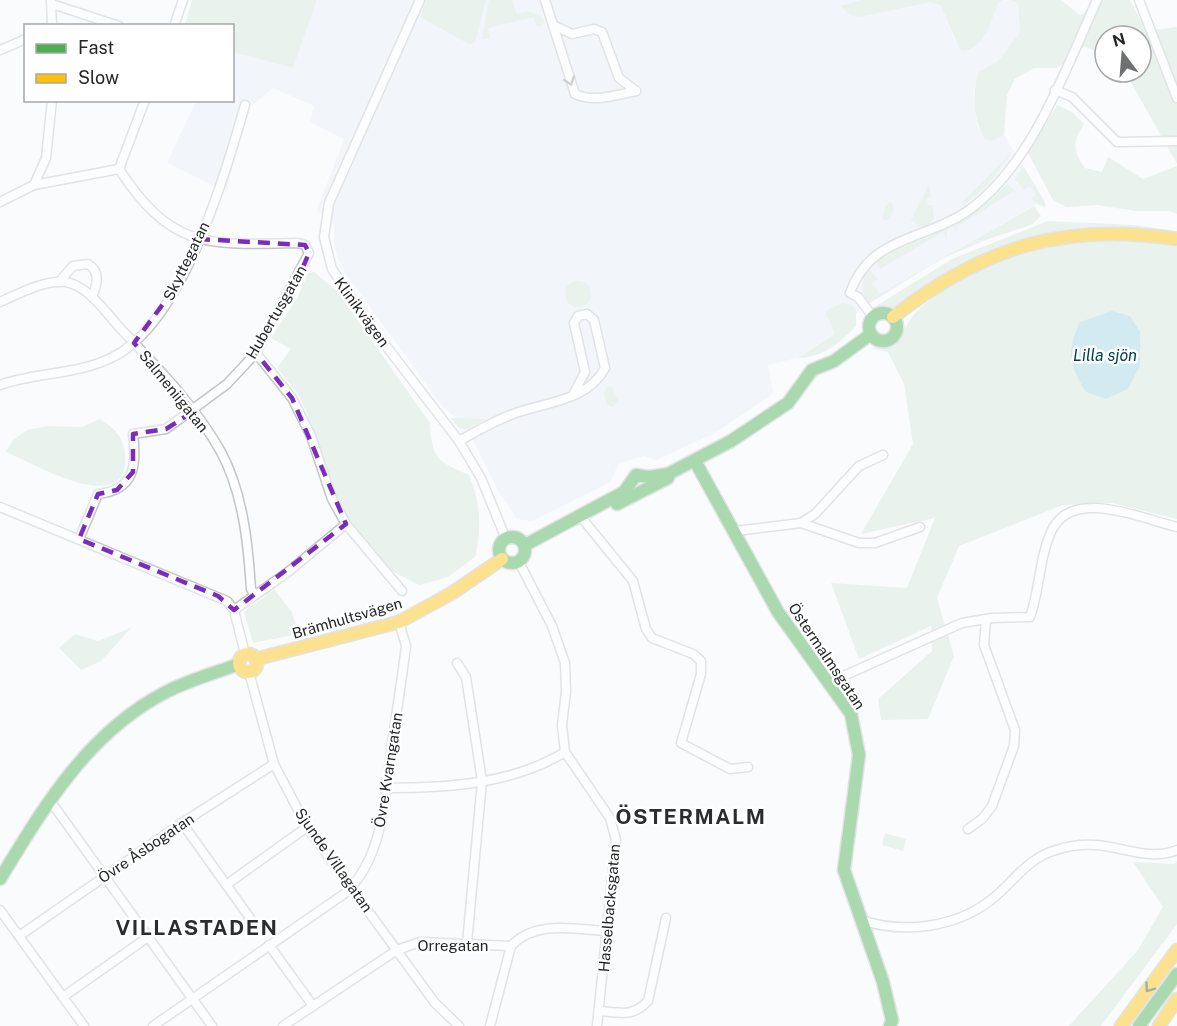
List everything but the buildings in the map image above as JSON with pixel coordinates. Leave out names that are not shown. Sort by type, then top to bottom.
[{"type":"main road","points":[[893,317],[962,269],[1025,244],[1096,232],[1146,234],[1177,239]]},
{"type":"main road","points":[[882,313],[893,317],[897,327],[890,339],[879,340],[871,334],[868,325],[873,317],[882,313]]},
{"type":"main road","points":[[525,545],[584,516],[596,515],[677,474],[682,467],[763,422],[788,403],[812,370],[834,361],[871,334]]},
{"type":"main road","name":"Östermalmsgatan","points":[[694,461],[736,531],[778,612],[851,714],[859,755],[844,870],[883,982],[892,1020],[891,1026]]},
{"type":"main road","points":[[517,538],[525,545],[525,554],[519,562],[511,564],[502,559],[499,549],[506,539],[517,538]]},
{"type":"main road","name":"Brämhultsvägen","points":[[0,879],[48,801],[96,741],[130,712],[167,691],[247,662],[399,622],[452,593],[502,559]]},
{"type":"main road","points":[[1121,1026],[1177,950]]},
{"type":"main road","points":[[1139,1026],[1177,974]]},
{"type":"main road","points":[[1159,1026],[1177,999]]},
{"type":"street","points":[[175,24],[183,0]]},
{"type":"street","name":"Klinikvägen","points":[[420,0],[329,203],[324,237],[332,269],[348,295],[459,441],[481,478],[506,539]]},
{"type":"street","points":[[545,0],[575,94],[583,98],[636,91],[619,78],[602,32],[594,29],[572,34],[553,25]]},
{"type":"street","points":[[873,317],[858,297],[850,293],[860,268],[875,254],[947,223],[970,210],[998,184],[1021,153],[1055,90],[1097,0]]},
{"type":"street","points":[[1139,0],[1177,99]]},
{"type":"street","points":[[52,24],[51,2],[112,24]]},
{"type":"street","points":[[560,50],[572,34]]},
{"type":"street","points":[[0,50],[24,40]]},
{"type":"street","points":[[608,96],[619,78]]},
{"type":"street","points":[[1055,90],[1072,97],[1117,142],[1177,141]]},
{"type":"street","points":[[34,185],[46,158],[52,102]]},
{"type":"street","points":[[119,169],[144,102]]},
{"type":"street","name":"Skyttegatan","points":[[0,386],[89,368],[114,357],[134,343],[158,316],[178,284],[224,179],[245,105]]},
{"type":"street","points":[[0,202],[34,185],[119,169]]},
{"type":"street","points":[[119,169],[133,190],[155,214],[176,230],[198,239]]},
{"type":"street","name":"Hubertusgatan","points":[[79,539],[98,494],[117,490],[133,472],[135,463],[133,434],[166,429],[194,411],[227,384],[256,353],[309,253],[305,245],[210,242],[198,239]]},
{"type":"street","points":[[0,302],[35,288],[59,282],[73,266],[88,264],[96,274],[97,284],[92,297]]},
{"type":"street","name":"Salmeniigatan","points":[[59,282],[78,286],[92,297],[194,411],[221,452],[243,517],[251,589],[255,596]]},
{"type":"street","points":[[459,441],[504,418],[586,392],[603,374],[605,368],[594,320],[587,314],[578,316],[574,323],[585,372],[573,395]]},
{"type":"street","points":[[256,353],[292,398],[311,436],[332,499],[346,524],[402,591]]},
{"type":"street","points":[[585,372],[603,374]]},
{"type":"street","points":[[736,531],[801,523],[815,514],[859,466],[883,455]]},
{"type":"street","points":[[0,507],[218,596],[234,610],[346,524]]},
{"type":"street","points":[[830,682],[962,623],[986,619],[1030,617],[1053,528],[1075,508],[1094,507],[1177,527]]},
{"type":"street","points":[[584,516],[633,581],[646,629],[652,638],[693,654],[701,661],[701,674],[681,743],[730,770],[748,767]]},
{"type":"street","points":[[801,523],[859,543],[875,543],[920,527]]},
{"type":"street","name":"Hasselbacksgatan","points":[[519,562],[552,626],[565,663],[566,692],[562,725],[565,752],[610,818],[616,840],[597,1026]]},
{"type":"street","name":"Sjunde Villagatan","points":[[234,610],[274,764],[307,827],[435,1003],[459,1026]]},
{"type":"street","points":[[968,829],[982,819],[992,806],[1014,746],[1015,730],[984,645],[986,619]]},
{"type":"street","name":"Övre Kvarngatan","points":[[153,1026],[352,887],[376,842],[387,788],[406,646],[399,622]]},
{"type":"street","points":[[457,663],[466,677],[482,781],[467,943]]},
{"type":"street","points":[[387,788],[436,788],[482,781],[542,766],[565,752]]},
{"type":"street","name":"Övre Åsbogatan","points":[[20,936],[182,823],[274,764]]},
{"type":"street","points":[[48,801],[212,1026]]},
{"type":"street","points":[[182,823],[250,918]]},
{"type":"street","points":[[226,885],[307,827]]},
{"type":"street","points":[[861,920],[887,928],[910,928],[957,918],[991,900],[1033,861],[1061,849],[1088,844],[1146,854],[1167,854],[1177,850]]},
{"type":"street","points":[[0,910],[84,1026]]},
{"type":"street","points":[[600,1011],[630,1014],[640,1010],[648,1001],[666,918]]},
{"type":"street","points":[[490,1026],[512,946],[519,938],[537,929],[606,931]]},
{"type":"street","points":[[63,997],[148,937]]},
{"type":"street","name":"Orregatan","points":[[283,1026],[397,950],[420,942],[512,946]]},
{"type":"street","points":[[269,945],[313,1006]]},
{"type":"highlighted area","points":[[198,239],[305,245],[309,253],[303,267],[256,353],[292,398],[346,524],[234,610],[218,596],[79,539],[98,494],[117,490],[133,472],[133,434],[166,429],[194,411],[134,343],[178,284]]},
{"type":"shaded area","points":[[317,0],[862,0],[842,6],[860,17],[931,2],[940,5],[955,41],[984,38],[998,2],[1011,0],[1018,4],[1020,32],[998,61],[978,72],[973,92],[977,125],[985,140],[993,141],[1004,135],[1043,200],[877,297],[854,315],[845,333],[808,355],[768,365],[773,392],[769,397],[713,434],[656,460],[644,456],[619,463],[611,480],[605,485],[532,521],[517,519],[498,490],[467,428],[442,406],[341,267],[334,245],[334,225],[317,210],[344,139],[310,122],[314,106],[273,88],[244,112],[227,192],[167,163],[196,102],[234,102],[234,52],[293,68]]},
{"type":"green space","points":[[192,0],[317,0],[293,68],[234,52],[234,24],[185,24]]},
{"type":"green space","points":[[427,0],[486,0],[475,43],[469,44],[420,17]]},
{"type":"green space","points":[[489,0],[512,0],[517,14],[529,11],[542,17],[545,23],[537,27],[534,17],[488,28],[490,38],[482,39]]},
{"type":"green space","points":[[862,0],[1005,0],[998,3],[982,40],[969,49],[961,51],[940,5],[931,2],[860,17],[850,15],[841,6]]},
{"type":"green space","points":[[1011,0],[1061,0],[1081,16],[1096,0],[1130,0],[1142,24],[1093,24],[1093,50],[1085,46],[1057,68],[1034,68],[1015,79],[1007,95],[1004,135],[993,141],[985,140],[978,123],[974,98],[978,72],[998,61],[1020,32],[1018,4]]},
{"type":"green space","points":[[1177,27],[1177,164],[1132,84],[1153,84],[1153,30]]},
{"type":"green space","points":[[1057,105],[1072,112],[1084,124],[1077,136],[1075,146],[1085,168],[1102,172],[1108,157],[1143,179],[1177,166],[1177,214],[1169,211],[1135,211],[1098,205],[1066,207],[1053,200],[1028,153]]},
{"type":"green space","points":[[1012,152],[987,186],[962,206],[963,201]]},
{"type":"green space","points":[[1024,167],[1045,202],[1045,207],[1035,203],[1031,198],[1036,194],[1030,186],[1024,190],[1015,179]]},
{"type":"green space","points":[[1008,184],[1019,195],[1014,191],[956,227],[958,233],[953,227],[947,230],[947,238],[943,232],[880,269],[875,260],[895,246],[924,239],[954,225],[981,208]]},
{"type":"green space","points":[[929,185],[931,197],[926,198],[928,205],[932,205],[934,219],[926,227],[919,227],[911,220]]},
{"type":"green space","points":[[891,202],[894,210],[888,220],[883,220],[885,206]]},
{"type":"green space","points":[[1034,206],[1041,216],[1031,225],[988,239],[941,259]]},
{"type":"green space","points":[[1048,221],[1134,225],[1177,231],[1177,234],[1136,228],[1003,246],[956,266],[896,306],[888,309],[876,306],[952,259]]},
{"type":"green space","points":[[1138,240],[1177,247],[1177,519],[1112,503],[1063,505],[959,546],[937,598],[954,656],[928,719],[881,720],[878,699],[932,651],[931,626],[859,659],[831,583],[907,588],[935,518],[861,534],[913,444],[904,384],[888,352],[869,348],[894,343],[918,310],[930,300],[965,278],[999,262],[1060,245]],"holes":[[[1140,366],[1128,388],[1106,399]]]},
{"type":"green space","points":[[933,263],[870,303],[864,295],[862,282],[868,268],[878,279],[872,283],[880,294]]},
{"type":"green space","points":[[314,272],[337,291],[430,423],[432,444],[438,457],[443,462],[469,475],[479,515],[476,556],[448,577],[419,585],[390,570],[352,527],[335,496],[307,412],[297,393],[277,368],[291,349],[271,338],[298,297],[308,273]]},
{"type":"green space","points":[[578,281],[587,285],[591,294],[587,303],[578,307],[569,303],[565,294],[569,285]]},
{"type":"green space","points":[[843,303],[852,305],[856,310],[856,326],[844,338],[823,352],[798,358],[835,334],[826,314],[829,309]]},
{"type":"green space","points":[[612,386],[618,401],[613,407],[607,405],[604,393],[607,387]]},
{"type":"green space","points":[[450,418],[487,419],[464,430]]},
{"type":"green space","points":[[100,419],[110,426],[123,443],[125,455],[122,474],[112,484],[97,486],[78,482],[37,467],[6,452],[13,440],[27,430],[48,426],[82,427]]},
{"type":"green space","points":[[274,589],[292,612],[299,634],[253,643],[244,612]]},
{"type":"green space","points":[[131,628],[101,661],[81,670],[59,648],[75,634],[98,641]]},
{"type":"green space","points":[[885,833],[906,839],[903,851],[882,845]]},
{"type":"green space","points":[[1177,861],[1177,924],[1101,1026],[1069,1026],[1138,950],[1163,907],[1133,862],[1174,864]]},
{"type":"water","name":"Lilla sjön","points":[[1112,311],[1130,316],[1140,332],[1140,366],[1128,389],[1106,399],[1086,392],[1073,366],[1071,350],[1080,322]]},
{"type":"traffic: fast","points":[[883,313],[893,317],[897,327],[893,337],[883,341],[873,337],[869,327],[873,317],[883,313]]},
{"type":"traffic: fast","points":[[525,545],[624,492],[636,475],[649,477],[668,474],[731,441],[788,403],[812,370],[834,361],[871,334]]},
{"type":"traffic: fast","points":[[695,461],[778,612],[851,714],[859,755],[844,870],[883,982],[892,1020],[890,1026]]},
{"type":"traffic: fast","points":[[617,504],[668,478]]},
{"type":"traffic: fast","points":[[512,537],[521,541],[525,550],[521,559],[512,563],[503,559],[499,550],[503,541],[512,537]]},
{"type":"traffic: fast","points":[[0,879],[51,799],[70,774],[113,728],[166,692],[239,664]]},
{"type":"traffic: fast","points":[[1139,1026],[1177,974]]},
{"type":"traffic: slow","points":[[893,317],[959,273],[992,257],[1026,245],[1097,234],[1177,239]]},
{"type":"traffic: slow","points":[[256,659],[399,622],[452,593],[502,559]]},
{"type":"traffic: slow","points":[[248,654],[254,657],[257,663],[254,669],[248,672],[242,669],[239,663],[242,657],[248,654]]},
{"type":"traffic: slow","points":[[1121,1026],[1177,950]]},
{"type":"traffic: slow","points":[[1159,1026],[1177,999]]},
{"type":"district","name":"ÖSTERMALM","points":[[691,816]]},
{"type":"district","name":"VILLASTADEN","points":[[197,927]]}]
